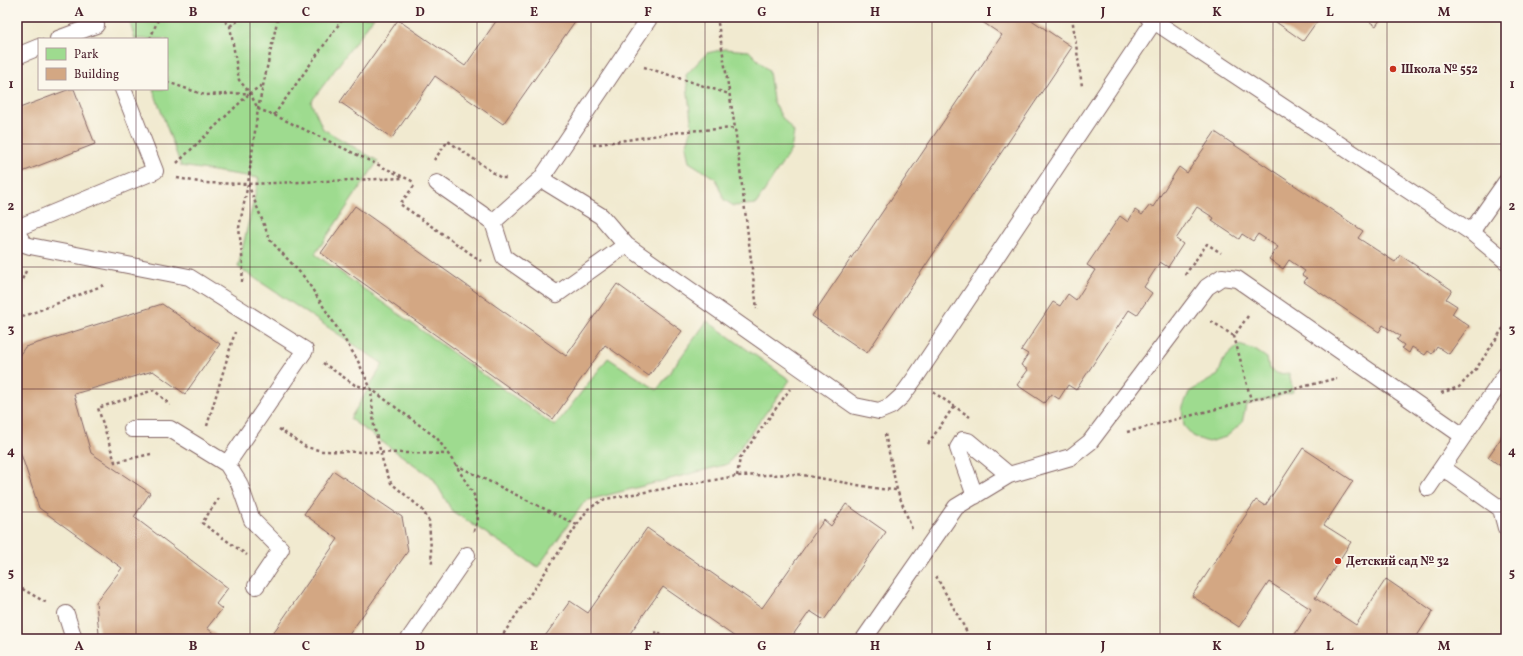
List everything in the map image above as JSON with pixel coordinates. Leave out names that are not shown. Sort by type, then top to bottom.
[{"type":"lane","points":[[493,222],[540,179],[650,17]]},
{"type":"lane","points":[[540,179],[600,216],[626,245],[855,406],[880,411],[891,406],[902,396],[915,378],[1151,19],[1471,232],[1506,261]]},
{"type":"lane","points":[[61,38],[95,27]]},
{"type":"lane","points":[[17,56],[38,47]]},
{"type":"lane","points":[[17,228],[155,171],[123,90]]},
{"type":"lane","points":[[1471,232],[1506,182]]},
{"type":"lane","points":[[437,183],[493,222],[504,257],[557,294],[626,245]]},
{"type":"lane","points":[[17,233],[24,244],[30,246],[189,277],[305,350],[226,464]]},
{"type":"lane","points":[[864,639],[956,507],[1008,475],[1071,457],[1090,442],[1207,286],[1222,276],[1237,279],[1463,436]]},
{"type":"lane","points":[[1428,488],[1506,374]]},
{"type":"lane","points":[[132,429],[170,429],[226,464],[239,483],[252,520],[281,548],[256,586]]},
{"type":"lane","points":[[975,496],[958,448],[963,440],[968,441],[1008,475]]},
{"type":"lane","points":[[1442,468],[1501,509],[1506,528]]},
{"type":"lane","points":[[409,639],[467,554]]},
{"type":"lane","points":[[66,614],[74,639]]},
{"type":"path","points":[[150,38],[159,17]]},
{"type":"path","points":[[221,17],[230,26],[238,80],[250,93],[258,109],[274,115],[416,183],[400,204],[483,262]]},
{"type":"path","points":[[230,26],[244,17]]},
{"type":"path","points":[[241,310],[243,265],[239,228],[248,184],[258,109],[278,17]]},
{"type":"path","points":[[274,115],[344,17]]},
{"type":"path","points":[[717,17],[735,128],[761,341]]},
{"type":"path","points":[[1072,17],[1083,90]]},
{"type":"path","points":[[621,60],[729,94]]},
{"type":"path","points":[[168,82],[205,95],[250,93]]},
{"type":"path","points":[[176,164],[250,93],[264,84]]},
{"type":"path","points":[[561,150],[686,131],[735,128]]},
{"type":"path","points":[[430,165],[448,141],[501,178],[509,178]]},
{"type":"path","points":[[184,180],[248,184],[404,178]]},
{"type":"path","points":[[248,184],[270,240],[305,278],[357,359],[371,389],[374,426],[391,483],[422,509],[429,521],[432,565]]},
{"type":"path","points":[[1180,281],[1207,244],[1226,256]]},
{"type":"path","points":[[17,290],[28,266]]},
{"type":"path","points":[[17,319],[109,283]]},
{"type":"path","points":[[1251,400],[1234,336],[1262,296]]},
{"type":"path","points":[[1434,392],[1442,393],[1459,387],[1476,369],[1506,324]]},
{"type":"path","points":[[305,350],[355,385],[371,389],[436,438],[455,464],[474,496],[478,519],[467,554]]},
{"type":"path","points":[[1090,442],[1368,370]]},
{"type":"path","points":[[737,476],[740,458],[791,388],[785,384]]},
{"type":"path","points":[[931,390],[972,418]]},
{"type":"path","points":[[928,444],[954,406]]},
{"type":"path","points":[[260,416],[306,447],[322,451],[448,454]]},
{"type":"path","points":[[885,435],[895,479]]},
{"type":"path","points":[[455,464],[576,525]]},
{"type":"path","points":[[500,639],[588,509],[606,499],[737,476],[797,474],[880,489],[897,490]]},
{"type":"path","points":[[17,586],[66,614]]},
{"type":"path","points":[[652,639],[657,631],[668,639]]},
{"type":"green space","points":[[128,17],[374,17],[311,102],[323,129],[378,161],[315,254],[555,426],[608,358],[657,390],[707,321],[790,380],[728,464],[585,501],[538,567],[452,511],[433,478],[350,419],[383,364],[238,267],[259,178],[181,166],[153,90],[168,90],[168,38],[135,38]]},
{"type":"green space","points":[[725,49],[749,51],[769,71],[773,100],[781,116],[794,132],[791,150],[756,204],[734,206],[724,200],[716,179],[689,162],[686,146],[692,129],[686,75],[707,53]]},
{"type":"green space","points":[[1239,345],[1255,350],[1267,358],[1269,369],[1279,374],[1289,373],[1293,392],[1246,405],[1242,423],[1226,437],[1208,442],[1194,437],[1184,426],[1182,409],[1189,392],[1218,375],[1224,359]]},
{"type":"building","points":[[499,17],[578,17],[503,124],[435,76],[392,138],[340,102],[398,20],[465,66]]},
{"type":"building","points":[[975,17],[1027,17],[1072,47],[867,353],[812,316],[1002,35]]},
{"type":"building","points":[[1269,17],[1320,17],[1303,41]]},
{"type":"building","points":[[1363,17],[1382,17],[1376,26]]},
{"type":"building","points":[[67,90],[74,90],[95,144],[17,174],[17,109]]},
{"type":"building","points":[[1215,132],[1363,231],[1358,238],[1395,262],[1400,255],[1452,290],[1446,299],[1457,306],[1452,314],[1469,326],[1449,354],[1437,346],[1432,354],[1428,351],[1425,355],[1412,347],[1409,353],[1402,348],[1404,345],[1397,340],[1400,336],[1383,325],[1379,332],[1304,282],[1307,278],[1302,275],[1305,271],[1289,260],[1283,269],[1269,259],[1278,247],[1258,234],[1253,241],[1242,234],[1239,239],[1212,221],[1214,218],[1197,207],[1176,239],[1183,244],[1168,267],[1160,262],[1144,287],[1152,293],[1137,315],[1129,310],[1076,390],[1068,385],[1059,399],[1051,394],[1044,403],[1017,385],[1028,370],[1021,365],[1028,354],[1021,350],[1053,302],[1060,306],[1068,294],[1076,300],[1095,270],[1087,265],[1120,216],[1128,222],[1135,210],[1142,215],[1150,205],[1153,207],[1179,167],[1187,173]]},
{"type":"building","points":[[355,206],[566,356],[617,284],[682,331],[649,376],[605,345],[553,419],[321,253]]},
{"type":"building","points":[[162,304],[220,344],[185,394],[153,371],[74,394],[91,453],[150,493],[134,517],[228,588],[216,604],[222,609],[207,628],[221,639],[106,639],[99,634],[96,602],[122,568],[39,508],[17,442],[17,359],[25,347]]},
{"type":"building","points":[[1506,431],[1506,470],[1488,457]]},
{"type":"building","points":[[1303,448],[1353,481],[1324,525],[1351,542],[1315,598],[1356,625],[1386,579],[1433,611],[1415,639],[1292,639],[1311,609],[1269,582],[1239,627],[1192,596],[1256,500],[1265,506]]},
{"type":"building","points":[[334,471],[402,517],[408,551],[346,639],[269,639],[338,539],[304,514]]},
{"type":"building","points":[[846,504],[886,532],[824,620],[810,611],[790,639],[738,639],[663,587],[626,639],[543,639],[570,601],[588,613],[647,528],[762,608],[824,520],[831,526]]},
{"type":"place","name":"Школа № 552","points":[[1393,69]]},
{"type":"place","name":"Детский сад № 32","points":[[1338,561]]}]
